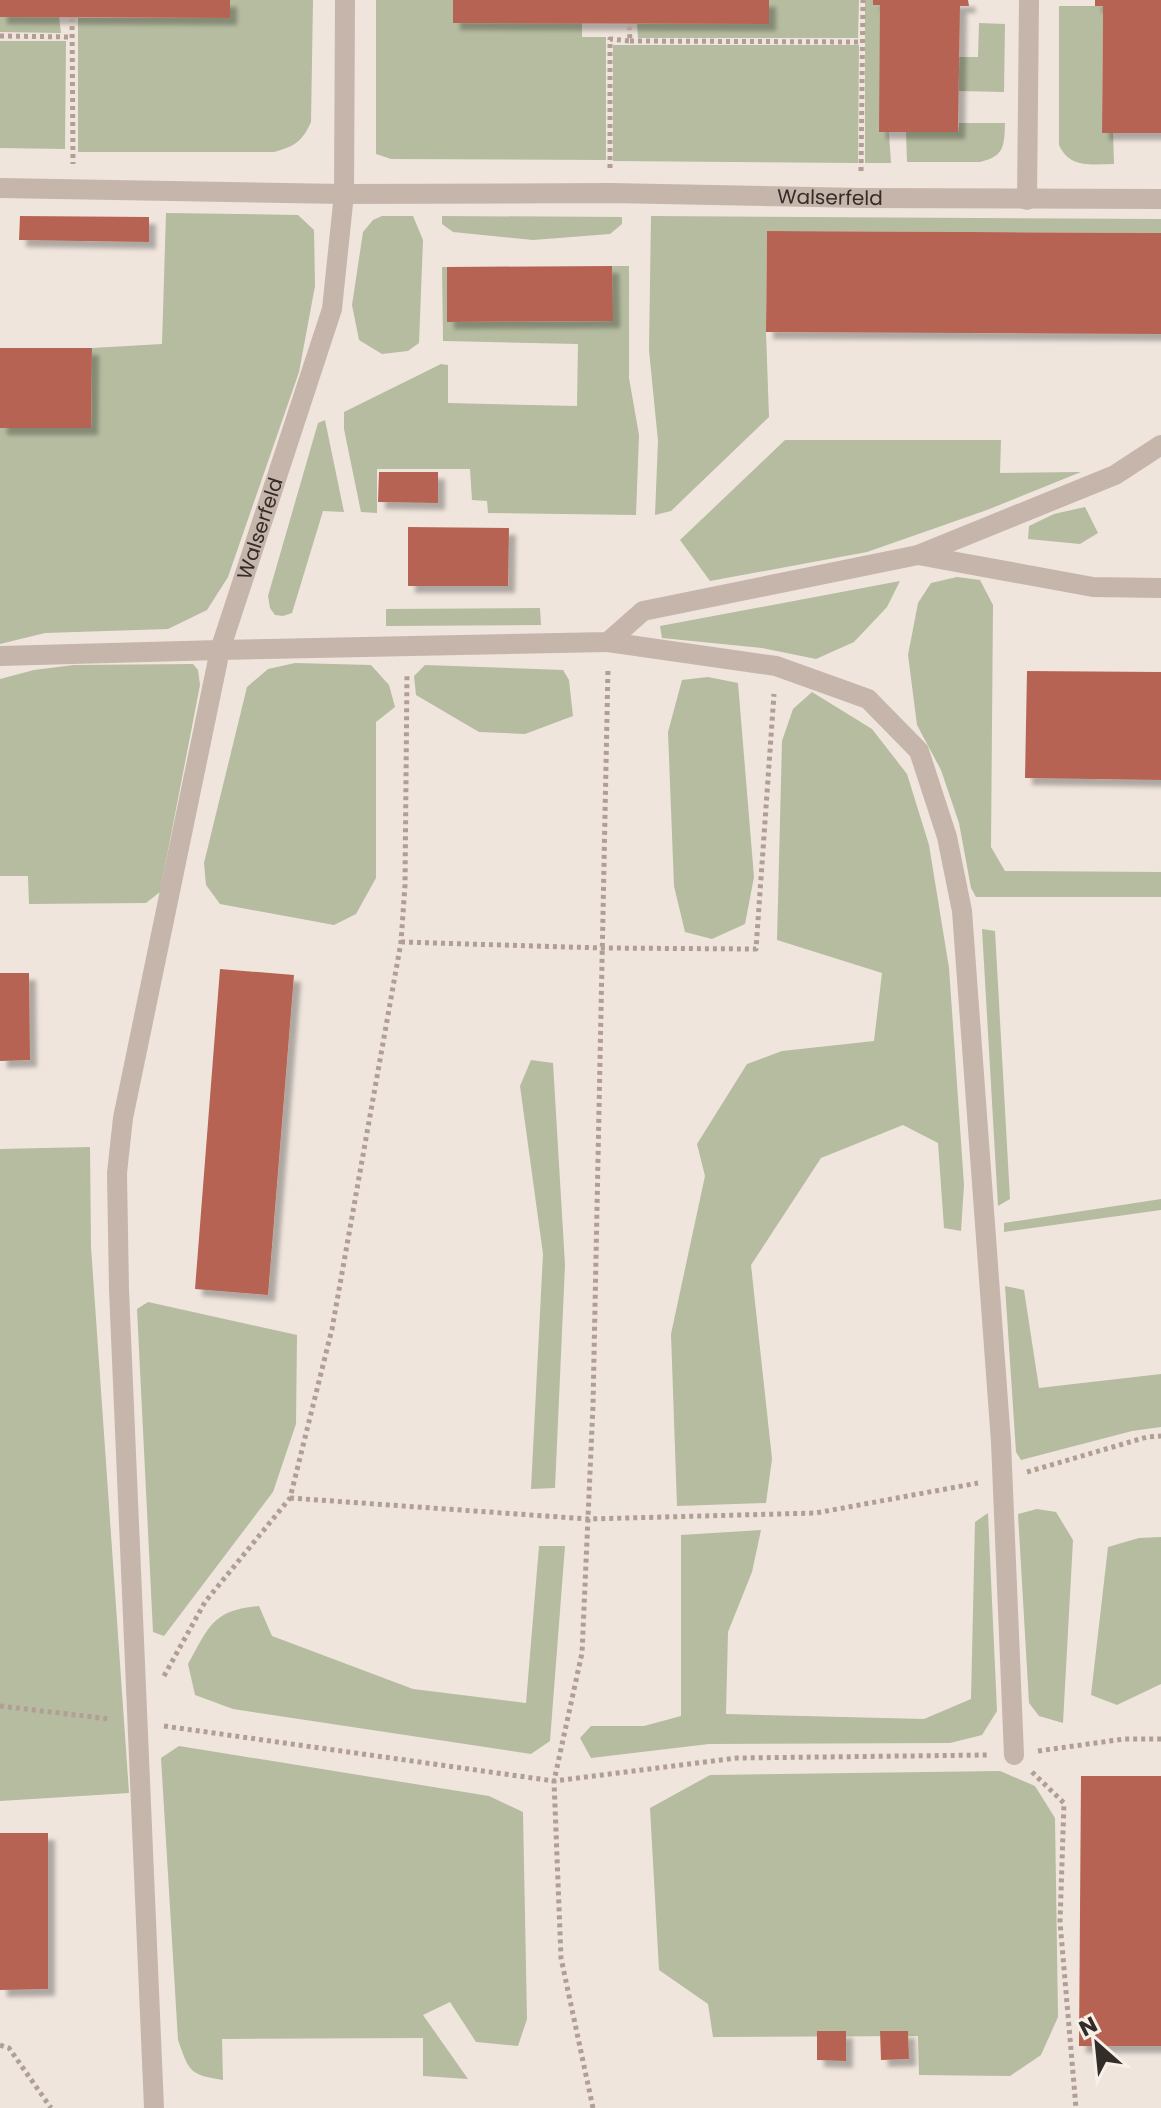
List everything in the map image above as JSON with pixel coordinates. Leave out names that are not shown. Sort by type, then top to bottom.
[{"type":"lane","name":"Walserfeld","points":[[154,2108],[119,1290],[117,1173],[123,1118],[220,650],[332,309],[344,194],[345,0]]},
{"type":"lane","points":[[1027,200],[1029,0]]},
{"type":"lane","name":"Walserfeld","points":[[0,188],[344,194],[610,193],[1027,200],[1161,199]]},
{"type":"lane","points":[[608,642],[643,611],[918,555],[1115,475],[1161,445]]},
{"type":"lane","points":[[918,555],[1093,587],[1161,588]]},
{"type":"lane","points":[[0,656],[608,642],[776,666],[868,699],[919,751],[947,837],[962,911],[1002,1479],[1014,1755]]},
{"type":"path","points":[[861,198],[863,0]]},
{"type":"path","points":[[72,18],[74,189]]},
{"type":"path","points":[[629,23],[630,41]]},
{"type":"path","points":[[0,36],[72,37]]},
{"type":"path","points":[[610,193],[610,39],[862,42]]},
{"type":"path","points":[[593,2108],[561,1958],[554,1781],[582,1653],[593,1405],[608,642]]},
{"type":"path","points":[[160,1682],[205,1602],[290,1498],[332,1329],[401,942],[405,885],[408,646]]},
{"type":"path","points":[[401,942],[756,949],[776,666]]},
{"type":"path","points":[[290,1498],[588,1519],[816,1513],[1002,1479],[1147,1437],[1161,1436]]},
{"type":"path","points":[[0,1706],[138,1722],[554,1781],[737,1758],[1014,1755],[1124,1739],[1161,1739]]},
{"type":"path","points":[[1014,1755],[1064,1803],[1060,1922],[1076,2108]]},
{"type":"path","points":[[0,2045],[9,2048],[51,2108]]},
{"type":"green space","points":[[230,0],[313,0],[311,122],[301,139],[274,152],[78,152],[78,18],[230,18]]},
{"type":"green space","points":[[376,0],[453,0],[453,23],[582,23],[582,37],[606,37],[606,160],[391,159],[376,154]]},
{"type":"green space","points":[[769,0],[859,0],[858,38],[638,38],[637,24],[769,24]]},
{"type":"green space","points":[[865,0],[873,0],[873,5],[880,5],[891,163],[865,163]]},
{"type":"green space","points":[[1059,6],[1103,6],[1102,133],[1113,133],[1114,164],[1075,162],[1059,145]]},
{"type":"green space","points":[[0,17],[59,17],[61,33],[0,32]]},
{"type":"green space","points":[[979,23],[1005,24],[1004,92],[959,91],[959,57],[978,57]]},
{"type":"green space","points":[[0,41],[66,41],[65,149],[0,148]]},
{"type":"green space","points":[[613,45],[859,45],[858,163],[613,161]]},
{"type":"green space","points":[[959,123],[1005,123],[1002,149],[994,157],[980,162],[907,162],[906,132],[958,132]]},
{"type":"green space","points":[[166,213],[298,215],[314,230],[315,286],[299,372],[228,577],[207,610],[168,629],[45,633],[0,644],[0,428],[91,428],[92,348],[162,344]]},
{"type":"green space","points":[[382,216],[413,216],[423,240],[419,343],[408,351],[382,354],[359,340],[352,305],[363,232],[373,220]]},
{"type":"green space","points":[[442,216],[622,217],[622,224],[610,234],[533,240],[453,232],[442,224]]},
{"type":"green space","points":[[651,216],[1161,219],[1161,233],[767,231],[769,417],[671,511],[655,515],[658,441],[649,350]]},
{"type":"green space","points":[[612,266],[629,266],[629,378],[639,435],[636,515],[488,513],[487,501],[472,500],[470,469],[377,469],[377,513],[361,512],[344,429],[344,412],[441,364],[448,365],[448,403],[577,406],[578,344],[443,341],[442,267],[447,267],[448,322],[612,321]]},
{"type":"green space","points":[[325,420],[344,512],[323,511],[292,613],[275,615],[268,596],[318,423]]},
{"type":"green space","points":[[785,440],[1001,440],[1000,473],[1081,472],[987,510],[867,552],[710,581],[680,540]]},
{"type":"green space","points":[[1085,507],[1098,533],[1080,544],[1028,539],[1029,526],[1054,514]]},
{"type":"green space","points":[[957,577],[980,580],[993,605],[991,847],[1005,871],[1161,872],[1161,897],[976,897],[971,888],[959,823],[941,770],[917,725],[908,655],[918,603],[931,583]]},
{"type":"green space","points":[[900,581],[887,607],[854,642],[816,659],[762,648],[662,638],[660,626]]},
{"type":"green space","points":[[540,608],[541,625],[386,626],[386,609]]},
{"type":"green space","points":[[295,663],[371,665],[389,685],[395,707],[376,722],[376,878],[356,914],[334,925],[220,904],[206,885],[204,863],[247,687],[268,669]]},
{"type":"green space","points":[[193,664],[198,670],[200,685],[160,892],[146,903],[29,904],[28,876],[0,876],[0,679],[34,670],[74,665]]},
{"type":"green space","points":[[425,665],[563,670],[569,680],[573,716],[525,734],[479,732],[416,695],[414,676]]},
{"type":"green space","points":[[708,677],[738,683],[754,877],[745,924],[712,939],[685,932],[674,886],[668,732],[682,680]]},
{"type":"green space","points":[[812,692],[872,729],[907,774],[929,845],[949,968],[964,1185],[961,1231],[944,1228],[938,1143],[903,1125],[821,1158],[751,1265],[772,1459],[766,1503],[677,1506],[671,1334],[705,1176],[697,1144],[747,1064],[782,1051],[874,1041],[882,973],[777,940],[782,741],[793,709]]},
{"type":"green space","points":[[982,929],[995,931],[1010,1199],[998,1206]]},
{"type":"green space","points":[[531,1060],[553,1063],[565,1265],[555,1488],[531,1489],[543,1254],[520,1086]]},
{"type":"green space","points":[[90,1147],[91,1247],[129,1793],[0,1801],[0,1149]]},
{"type":"green space","points":[[1161,1199],[1161,1210],[1004,1232],[1004,1223]]},
{"type":"green space","points":[[1005,1286],[1024,1290],[1039,1388],[1161,1374],[1161,1427],[1132,1431],[1021,1460],[1016,1452]]},
{"type":"green space","points":[[148,1302],[297,1335],[296,1424],[273,1492],[164,1636],[153,1632],[137,1309]]},
{"type":"green space","points":[[1037,1509],[1056,1512],[1073,1540],[1063,1723],[1039,1716],[1029,1703],[1018,1514]]},
{"type":"green space","points":[[988,1513],[997,1711],[982,1735],[950,1743],[709,1744],[591,1758],[580,1738],[591,1726],[644,1726],[681,1716],[681,1535],[761,1530],[752,1572],[728,1632],[726,1714],[924,1719],[971,1699],[975,1522]]},
{"type":"green space","points":[[1161,1537],[1161,1684],[1117,1705],[1091,1695],[1108,1547],[1139,1538]]},
{"type":"green space","points":[[539,1546],[565,1546],[550,1741],[531,1754],[233,1709],[195,1695],[188,1664],[207,1630],[221,1616],[259,1606],[272,1636],[413,1689],[526,1703]]},
{"type":"green space","points":[[179,1746],[489,1796],[523,1812],[527,2019],[518,2046],[476,2042],[450,2002],[423,2015],[468,2079],[423,2076],[423,2038],[222,2039],[223,2080],[192,2070],[178,2040],[161,1758]]},
{"type":"green space","points":[[1000,1771],[1035,1786],[1055,1818],[1058,2017],[1041,2055],[1010,2076],[919,2075],[918,2036],[713,2037],[708,2004],[659,1970],[650,1808],[710,1775]]},
{"type":"building","points":[[0,0],[230,0],[230,18],[0,17]]},
{"type":"building","points":[[453,0],[769,0],[769,24],[453,23]]},
{"type":"building","points":[[873,0],[968,0],[969,6],[960,6],[958,132],[879,132],[880,5],[873,5]]},
{"type":"building","points":[[1095,0],[1161,0],[1161,133],[1102,133],[1103,6],[1095,6]]},
{"type":"building","points":[[20,216],[149,217],[149,242],[19,240]]},
{"type":"building","points":[[767,231],[1161,233],[1161,334],[766,332]]},
{"type":"building","points":[[612,266],[613,321],[447,322],[447,267]]},
{"type":"building","points":[[0,348],[92,348],[91,428],[0,428]]},
{"type":"building","points":[[379,472],[438,472],[438,503],[378,502]]},
{"type":"building","points":[[408,527],[509,528],[508,586],[408,586]]},
{"type":"building","points":[[1027,671],[1161,672],[1161,780],[1025,778]]},
{"type":"building","points":[[220,969],[294,975],[268,1295],[195,1289]]},
{"type":"building","points":[[0,973],[29,973],[30,1060],[0,1061]]},
{"type":"building","points":[[1081,1776],[1161,1776],[1161,2046],[1079,2046]]},
{"type":"building","points":[[0,1833],[48,1833],[48,1989],[0,1990]]},
{"type":"building","points":[[817,2031],[846,2031],[846,2061],[817,2060]]},
{"type":"building","points":[[880,2031],[908,2031],[909,2059],[881,2060]]}]
